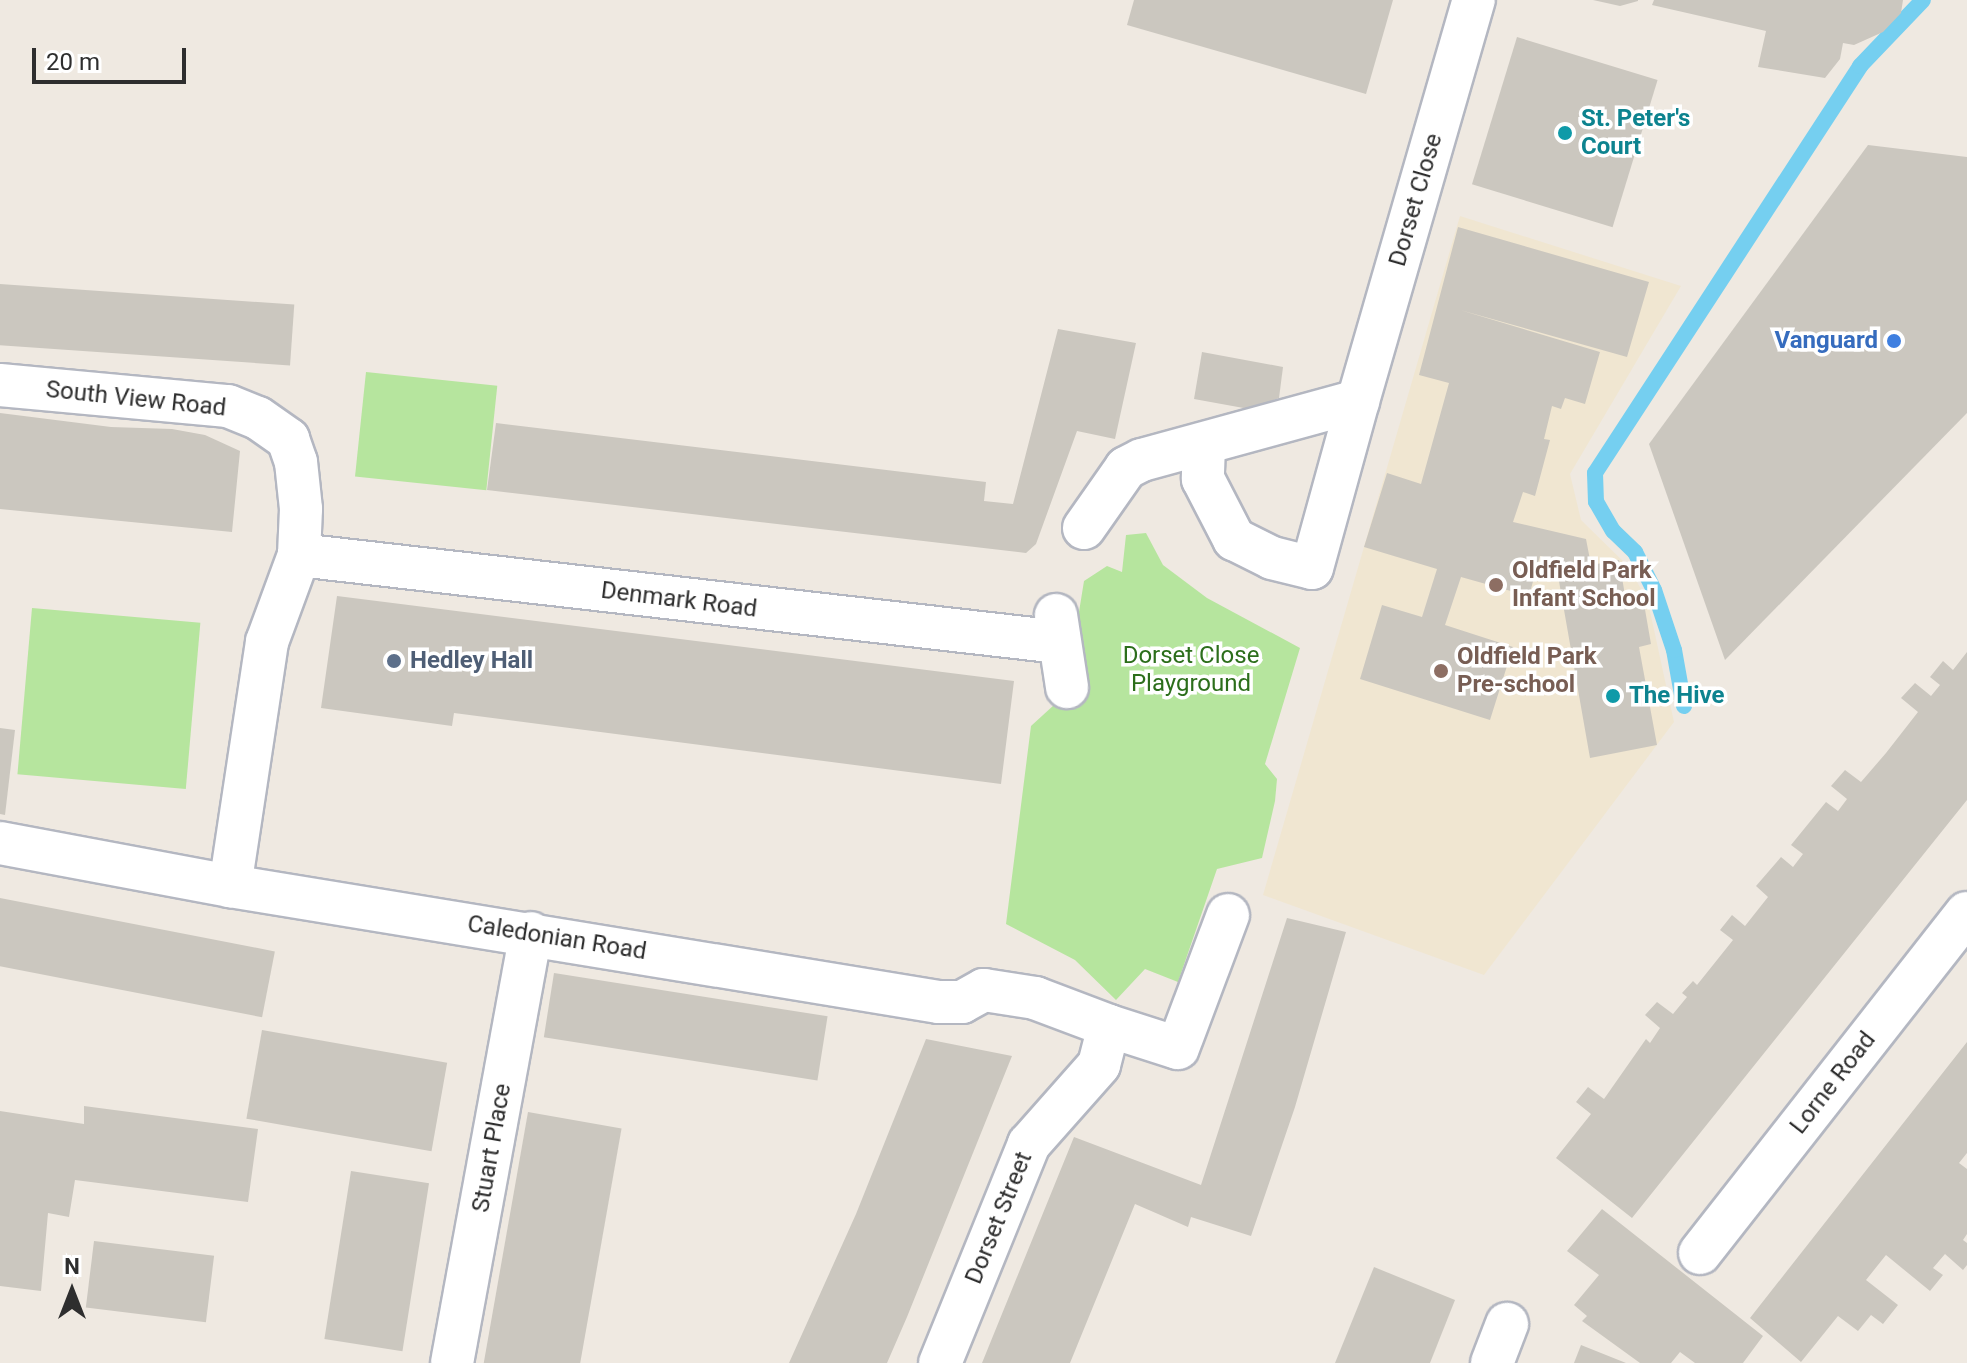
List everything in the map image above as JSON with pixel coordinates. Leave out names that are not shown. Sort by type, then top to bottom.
[{"type":"street","name":"Dorset Close","points":[[1204,444],[1203,479],[1234,539],[1272,558],[1312,568],[1474,0]]},
{"type":"street","name":"South View Road","points":[[0,385],[228,406],[258,418],[288,439],[296,462],[301,509],[299,555]]},
{"type":"street","points":[[1084,528],[1126,468],[1358,401]]},
{"type":"street","points":[[230,886],[267,642],[299,555]]},
{"type":"street","name":"Denmark Road","points":[[299,555],[1057,628],[1067,687]]},
{"type":"street","name":"Caledonian Road","points":[[0,843],[230,886],[939,1002],[962,1002],[984,990],[1035,998],[1178,1048],[1228,915]]},
{"type":"street","name":"Lorne Road","points":[[1700,1253],[1967,913]]},
{"type":"street","name":"Stuart Place","points":[[452,1363],[531,933]]},
{"type":"street","name":"Dorset Street","points":[[940,1363],[1029,1144],[1081,1089],[1099,1065],[1109,1026]]},
{"type":"street","points":[[1492,1363],[1507,1324]]},
{"type":"shaded area","name":"Oldfield Park Infant School","points":[[1460,216],[1681,286],[1570,474],[1581,520],[1629,567],[1648,602],[1674,722],[1484,975],[1263,895]]},
{"type":"green space","points":[[366,372],[497,386],[486,490],[355,476]]},
{"type":"green space","name":"Dorset Close Playground","points":[[1146,533],[1163,565],[1207,598],[1300,648],[1265,764],[1277,779],[1262,858],[1217,869],[1178,982],[1145,969],[1116,1000],[1075,960],[1006,924],[1031,726],[1066,694],[1086,688],[1078,618],[1084,581],[1107,566],[1122,572],[1126,535]]},
{"type":"green space","points":[[32,608],[200,623],[186,789],[17,774]]},
{"type":"building","points":[[1134,0],[1393,0],[1366,94],[1127,25]]},
{"type":"building","points":[[1593,0],[1638,0],[1638,1],[1620,6]]},
{"type":"building","points":[[1654,0],[1903,0],[1901,13],[1883,32],[1854,45],[1843,43],[1840,59],[1825,78],[1758,67],[1766,31],[1652,5]]},
{"type":"building","name":"St. Peter's Court","points":[[1517,37],[1658,80],[1613,227],[1472,184]]},
{"type":"building","points":[[1868,145],[1967,157],[1967,413],[1725,660],[1649,444]]},
{"type":"building","points":[[1458,227],[1649,282],[1627,357],[1460,310],[1600,352],[1585,404],[1565,398],[1561,409],[1552,406],[1544,439],[1550,440],[1535,496],[1523,492],[1513,522],[1586,539],[1591,565],[1619,560],[1626,601],[1643,598],[1651,644],[1639,647],[1657,745],[1590,758],[1557,570],[1577,566],[1540,556],[1529,596],[1461,577],[1445,625],[1513,647],[1490,720],[1360,679],[1382,605],[1422,617],[1437,569],[1364,547],[1387,473],[1421,484],[1449,383],[1419,375]]},
{"type":"building","points":[[0,284],[294,305],[290,365],[0,345]]},
{"type":"building","points":[[1058,329],[1136,343],[1115,439],[1077,431],[1036,544],[1026,553],[487,490],[496,423],[986,482],[984,501],[1013,504]]},
{"type":"building","points":[[1202,352],[1283,367],[1279,398],[1249,409],[1194,399]]},
{"type":"building","points":[[0,413],[111,427],[172,429],[205,435],[240,451],[232,532],[0,509]]},
{"type":"building","points":[[337,596],[1014,681],[1001,784],[454,713],[452,726],[321,708]]},
{"type":"building","points":[[1967,652],[1967,800],[1632,1218],[1556,1158],[1591,1114],[1576,1102],[1588,1087],[1604,1099],[1646,1039],[1650,1043],[1660,1028],[1645,1015],[1657,1002],[1673,1014],[1687,997],[1682,993],[1693,981],[1697,985],[1733,940],[1720,930],[1732,915],[1745,926],[1768,897],[1756,886],[1781,857],[1793,867],[1803,854],[1791,845],[1826,802],[1838,811],[1847,799],[1831,786],[1845,770],[1861,782],[1886,753],[1918,712],[1901,698],[1915,683],[1931,696],[1940,685],[1930,677],[1943,661],[1953,670]]},
{"type":"building","points":[[0,728],[15,730],[5,815],[0,814]]},
{"type":"building","points":[[0,898],[275,951],[262,1017],[0,966]]},
{"type":"building","points":[[1287,918],[1346,932],[1295,1107],[1251,1236],[1191,1217],[1188,1227],[1135,1204],[1070,1363],[982,1363],[1074,1137],[1201,1185]]},
{"type":"building","points":[[554,973],[828,1016],[817,1081],[544,1037]]},
{"type":"building","points":[[262,1030],[447,1063],[432,1151],[246,1119]]},
{"type":"building","points":[[926,1039],[1012,1056],[907,1317],[887,1363],[789,1363],[856,1214]]},
{"type":"building","points":[[1967,1042],[1967,1153],[1959,1163],[1967,1169],[1967,1234],[1963,1240],[1967,1243],[1967,1265],[1963,1270],[1945,1254],[1933,1268],[1943,1275],[1930,1291],[1886,1255],[1866,1280],[1898,1305],[1883,1324],[1871,1315],[1858,1331],[1838,1316],[1801,1362],[1750,1318]]},
{"type":"building","points":[[84,1106],[258,1129],[248,1202],[75,1180],[69,1217],[48,1213],[41,1291],[0,1286],[0,1111],[84,1124]]},
{"type":"building","points":[[528,1112],[622,1128],[580,1363],[484,1363]]},
{"type":"building","points":[[351,1171],[429,1183],[402,1351],[324,1339]]},
{"type":"building","points":[[1602,1209],[1763,1336],[1743,1363],[1695,1363],[1680,1352],[1671,1363],[1640,1363],[1582,1321],[1587,1316],[1574,1305],[1599,1275],[1567,1251]]},
{"type":"building","points":[[94,1241],[214,1256],[206,1322],[86,1308]]},
{"type":"building","points":[[1374,1267],[1455,1300],[1430,1363],[1335,1363]]},
{"type":"building","points":[[1581,1345],[1626,1363],[1574,1363]]},
{"type":"waterway","points":[[1684,706],[1674,650],[1654,590],[1635,552],[1613,531],[1596,502],[1595,473],[1860,66],[1923,0]]},
{"type":"place","name":"St. Peter's Court","points":[[1565,133]]},
{"type":"place","name":"Vanguard","points":[[1894,341]]},
{"type":"place","name":"Oldfield Park Infant School","points":[[1496,585]]},
{"type":"place","name":"Hedley Hall","points":[[394,661]]},
{"type":"place","name":"Oldfield Park Pre-school","points":[[1441,671]]},
{"type":"place","name":"The Hive","points":[[1613,696]]}]
